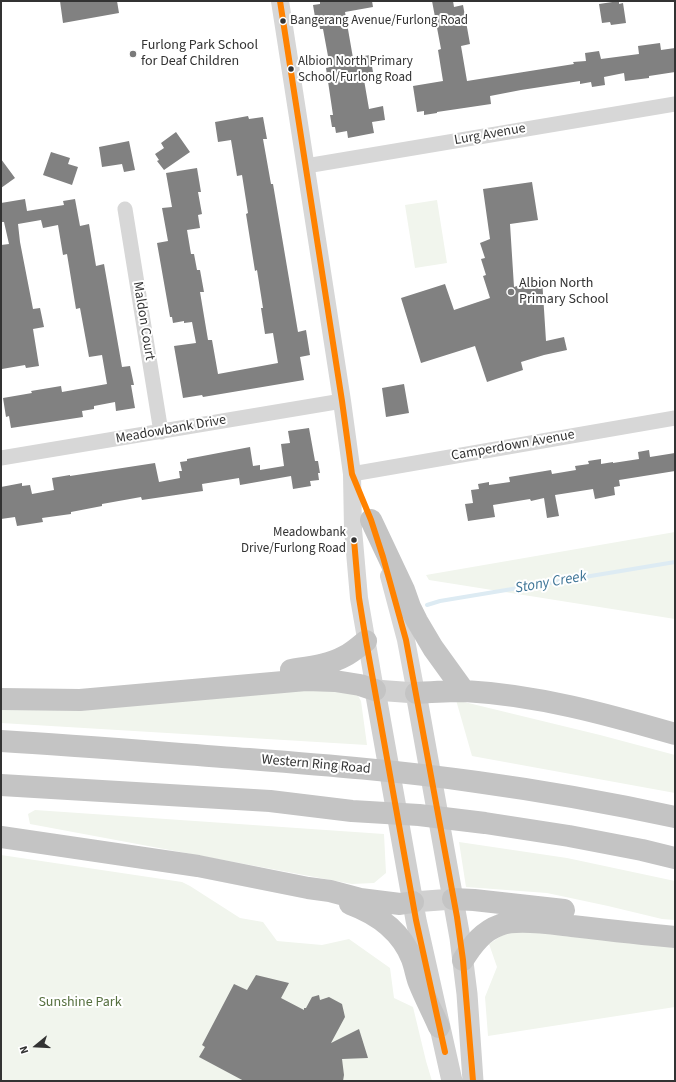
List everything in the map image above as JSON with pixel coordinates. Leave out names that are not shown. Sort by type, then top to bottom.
[{"type":"highway","points":[[371,520],[417,621],[432,648],[464,691]]},
{"type":"highway","points":[[152,693],[318,665],[345,656],[366,641]]},
{"type":"highway","points":[[1,699],[80,700],[306,680],[335,681],[360,685],[375,690]]},
{"type":"highway","points":[[416,693],[464,691],[551,702],[614,716],[675,734]]},
{"type":"highway","name":"Western Ring Road","points":[[1,741],[117,748],[345,767],[476,782],[579,798],[675,817]]},
{"type":"highway","points":[[1,785],[270,801],[352,811],[419,815],[485,823],[569,836],[675,858]]},
{"type":"highway","points":[[1,837],[198,866],[330,891],[360,899],[400,904],[412,902]]},
{"type":"highway","points":[[308,888],[361,908],[379,918],[396,932],[407,948],[419,982],[440,1027]]},
{"type":"highway","points":[[453,899],[572,911],[668,937]]},
{"type":"highway","points":[[463,960],[472,946],[486,932],[501,924],[513,922],[543,923],[668,937]]},
{"type":"main road","points":[[452,1081],[412,902],[375,690],[416,693],[463,960],[473,1081]]},
{"type":"main road","points":[[412,902],[453,899]]},
{"type":"street","points":[[280,1],[342,401],[352,474],[355,563],[366,641],[375,690]]},
{"type":"street","name":"Lurg Avenue","points":[[306,166],[675,104]]},
{"type":"street","name":"Maldon Court","points":[[125,209],[161,432]]},
{"type":"street","name":"Meadowbank Drive","points":[[1,458],[342,401]]},
{"type":"street","name":"Camperdown Avenue","points":[[352,474],[675,418]]},
{"type":"street","points":[[352,474],[371,520],[399,612],[416,693]]},
{"type":"green space","points":[[437,200],[447,263],[415,268],[405,205]]},
{"type":"green space","points":[[675,532],[675,619],[429,580],[426,575]]},
{"type":"green space","points":[[305,688],[357,694],[361,701],[367,745],[1,723],[1,708]]},
{"type":"green space","points":[[456,700],[675,755],[675,793],[472,756]]},
{"type":"green space","points":[[35,810],[384,834],[386,873],[374,883],[352,884],[30,824],[28,814]]},
{"type":"green space","points":[[459,842],[567,858],[675,881],[675,920],[662,919],[547,893],[466,887]]},
{"type":"green space","name":"Sunshine Park","points":[[1,855],[182,882],[240,918],[263,922],[277,941],[322,945],[349,939],[390,968],[394,998],[413,1007],[432,1081],[1,1081]]},
{"type":"green space","points":[[525,931],[675,946],[675,1007],[488,1036],[485,997],[497,967],[489,944],[506,933]]},
{"type":"building","points":[[60,1],[117,1],[119,13],[63,23]]},
{"type":"building","points":[[320,1],[372,1],[373,7],[345,12],[353,58],[370,55],[373,72],[363,74],[369,109],[383,106],[385,120],[372,122],[374,133],[348,138],[347,131],[336,133],[335,127],[332,127],[330,115],[333,115],[326,68],[330,67],[323,29],[320,29],[318,16],[315,17],[313,5],[320,4]]},
{"type":"building","points":[[432,1],[453,1],[454,7],[463,5],[470,44],[461,46],[467,81],[574,64],[573,62],[586,61],[585,53],[599,51],[601,59],[639,54],[638,46],[660,43],[661,50],[675,48],[675,72],[649,76],[649,78],[625,81],[624,73],[604,77],[605,85],[592,87],[591,82],[580,84],[580,81],[521,90],[490,96],[491,104],[424,115],[424,111],[417,112],[413,86],[443,81],[438,50],[441,49]]},
{"type":"building","points":[[619,1],[619,4],[623,3],[626,23],[611,25],[610,22],[602,23],[599,4]]},
{"type":"building","points":[[248,116],[249,119],[263,117],[267,139],[263,139],[271,184],[273,184],[298,332],[306,330],[310,355],[300,357],[304,380],[203,397],[202,395],[183,398],[174,346],[196,343],[192,322],[184,323],[184,321],[173,323],[172,317],[170,317],[157,243],[168,241],[162,208],[172,207],[166,173],[197,168],[201,192],[198,192],[202,214],[198,215],[200,228],[187,230],[191,254],[194,254],[197,270],[200,270],[204,292],[200,292],[208,340],[212,340],[218,374],[278,363],[273,333],[265,334],[261,308],[263,308],[257,270],[255,271],[246,214],[248,213],[242,175],[237,176],[231,140],[218,142],[215,122]]},
{"type":"building","points":[[176,132],[190,152],[164,170],[157,161],[159,160],[155,154],[164,148],[161,143]]},
{"type":"building","points":[[129,141],[135,170],[124,172],[122,164],[102,167],[99,147]]},
{"type":"building","points":[[51,152],[70,158],[68,164],[78,167],[72,185],[43,175]]},
{"type":"building","points":[[1,159],[15,178],[1,188]]},
{"type":"building","points":[[532,182],[538,220],[510,224],[514,287],[542,278],[546,341],[564,337],[567,350],[521,362],[523,370],[487,382],[475,346],[421,363],[401,298],[445,284],[454,310],[490,298],[483,276],[486,275],[481,259],[485,258],[480,243],[490,239],[483,189]]},
{"type":"building","points":[[25,199],[27,211],[64,205],[63,201],[75,199],[80,226],[89,224],[96,266],[104,264],[122,367],[130,366],[134,385],[131,385],[135,408],[116,411],[115,402],[94,406],[94,409],[82,411],[83,417],[11,428],[9,416],[6,417],[3,398],[61,386],[62,392],[107,384],[102,355],[89,357],[80,308],[76,309],[67,254],[63,255],[58,225],[43,228],[41,220],[18,224],[33,309],[40,308],[44,327],[33,329],[39,366],[26,368],[25,365],[2,369],[1,245],[9,244],[4,222],[1,222],[1,203]]},
{"type":"building","points":[[404,384],[409,413],[386,417],[382,388]]},
{"type":"building","points":[[309,428],[315,461],[318,461],[320,473],[318,473],[319,480],[310,481],[311,486],[293,489],[291,476],[240,485],[239,478],[202,484],[203,491],[142,500],[141,497],[102,504],[102,506],[71,512],[71,514],[42,518],[43,522],[17,526],[15,517],[1,519],[1,487],[22,483],[22,486],[30,485],[32,494],[54,490],[52,478],[155,463],[159,482],[180,478],[179,471],[182,471],[180,462],[187,461],[187,459],[250,447],[253,466],[260,465],[260,470],[284,466],[281,444],[290,443],[288,431]]},
{"type":"building","points":[[649,450],[650,457],[675,453],[675,471],[619,480],[620,486],[614,487],[615,495],[595,499],[593,489],[555,495],[559,516],[547,518],[544,498],[531,501],[530,499],[493,505],[495,517],[468,521],[465,504],[473,503],[471,490],[479,489],[478,484],[489,482],[489,485],[510,482],[509,477],[551,470],[552,474],[576,470],[575,466],[589,464],[588,461],[601,459],[601,464],[639,459],[638,452]]},
{"type":"building","points":[[256,975],[289,983],[281,998],[304,1010],[312,997],[319,995],[320,1000],[329,997],[342,1004],[345,1017],[331,1043],[359,1029],[368,1058],[342,1059],[344,1075],[343,1081],[244,1081],[199,1057],[205,1047],[202,1045],[234,984],[247,990]]},
{"type":"waterway","name":"Stony Creek","points":[[427,605],[440,601],[675,562]]},
{"type":"transit line","points":[[280,1],[352,474],[371,520],[406,640],[457,917],[463,960],[473,1081]]},
{"type":"transit line","points":[[354,540],[359,598],[366,641],[416,920],[445,1052]]},
{"type":"place","name":"Bangerang Avenue/Furlong Road","points":[[283,21]]},
{"type":"place","name":"Furlong Park School for Deaf Children","points":[[133,54]]},
{"type":"place","name":"Albion North Primary School/Furlong Road","points":[[291,69]]},
{"type":"place","name":"Albion North Primary School","points":[[511,292]]},
{"type":"place","name":"Meadowbank Drive/Furlong Road","points":[[354,540]]}]
